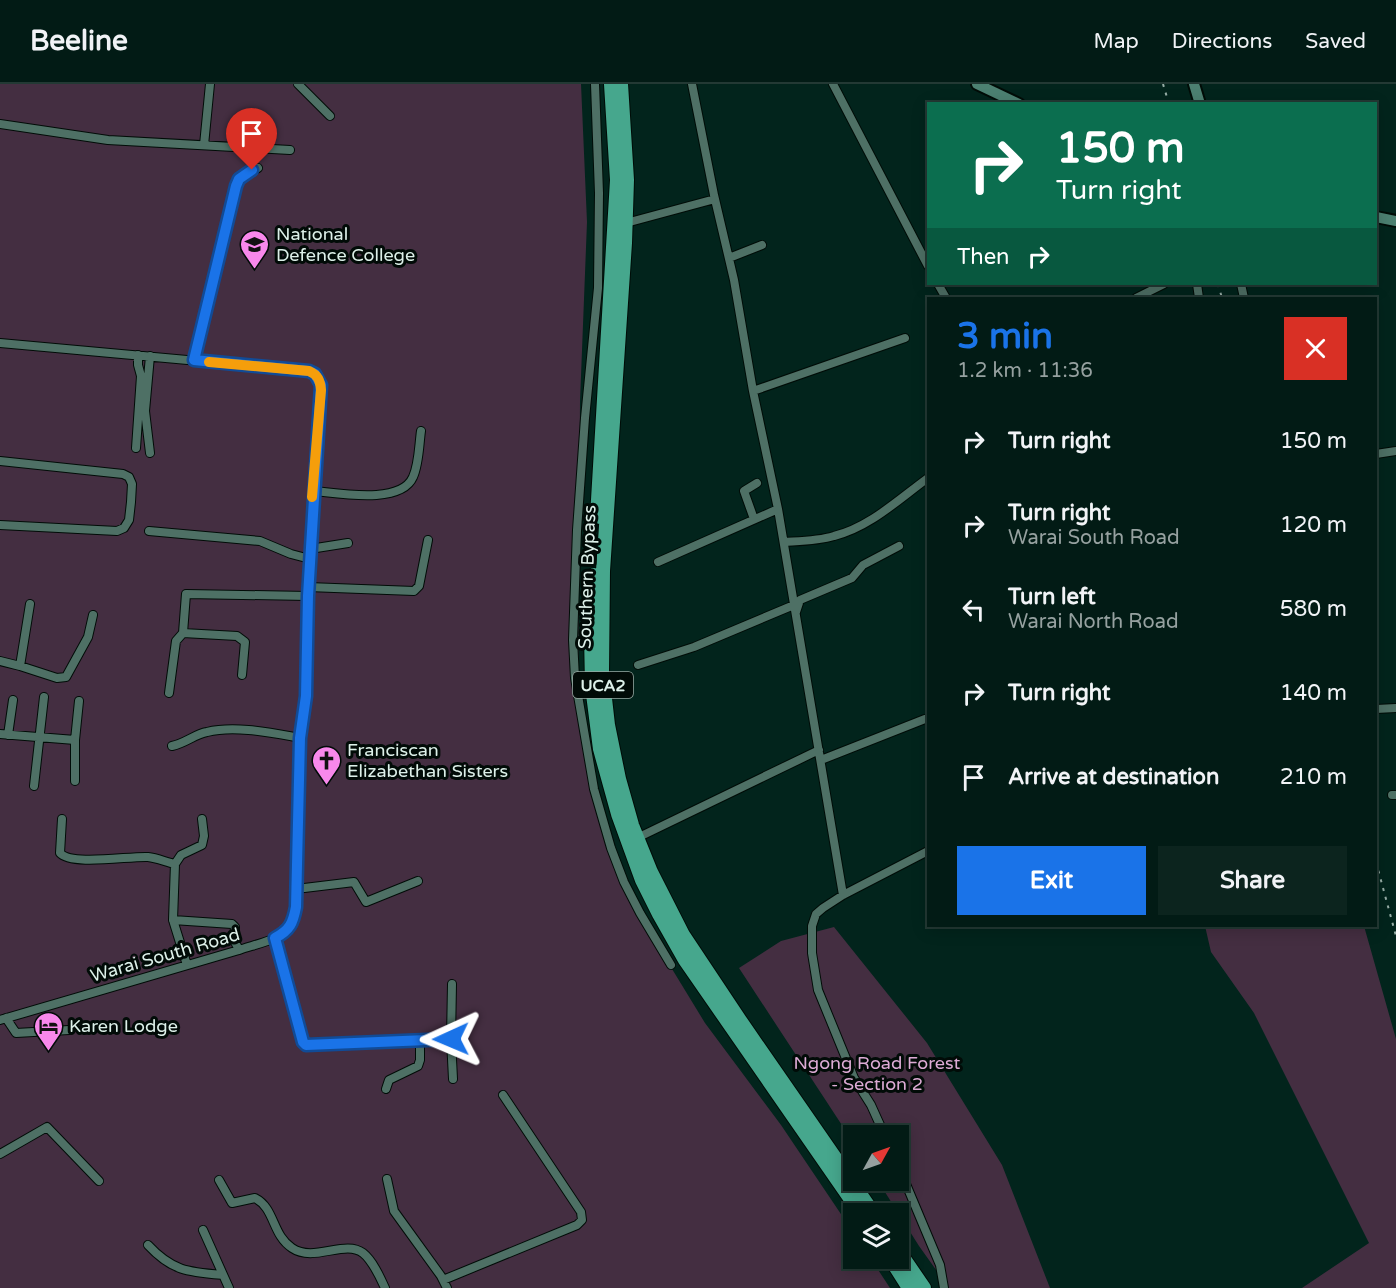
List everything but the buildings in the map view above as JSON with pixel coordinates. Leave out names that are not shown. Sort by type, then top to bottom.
[{"type":"highway","name":"Southern Bypass","points":[[611,84],[616,180],[591,633],[592,686],[600,749],[618,814],[642,880],[674,941],[853,1203]]},
{"type":"highway","name":"Southern Bypass","points":[[621,84],[627,180],[626,223],[603,571],[602,672],[608,725],[618,779],[637,838],[660,892],[683,934],[866,1203]]},
{"type":"highway","points":[[909,1266],[924,1288]]},
{"type":"highway","points":[[897,1269],[909,1288]]},
{"type":"main road","points":[[977,84],[1015,102]]},
{"type":"main road","points":[[1194,84],[1199,102]]},
{"type":"main road","points":[[1377,217],[1396,221]]},
{"type":"street","points":[[204,145],[210,84]]},
{"type":"street","points":[[298,84],[330,116]]},
{"type":"street","points":[[595,84],[599,193],[598,288],[577,530],[573,628],[575,678],[594,789],[611,848],[624,882],[671,965]]},
{"type":"street","points":[[692,84],[778,509],[843,895]]},
{"type":"street","points":[[833,84],[927,264]]},
{"type":"street","points":[[0,124],[108,140],[290,150]]},
{"type":"street","points":[[0,343],[194,360],[236,186],[243,176],[258,168]]},
{"type":"street","points":[[626,223],[715,199]]},
{"type":"street","points":[[729,258],[762,245]]},
{"type":"street","points":[[1138,297],[1162,285]]},
{"type":"street","points":[[753,391],[905,338]]},
{"type":"street","points":[[136,448],[141,376],[138,355]]},
{"type":"street","points":[[150,356],[145,411],[150,453]]},
{"type":"street","name":"Warai South Road","points":[[3,1019],[239,950],[275,938],[288,931],[292,925],[296,907],[300,738],[306,696],[308,587],[321,390],[319,379],[309,371],[194,360]]},
{"type":"street","points":[[313,491],[375,495],[400,491],[409,484],[414,475],[421,431]]},
{"type":"street","points":[[1377,454],[1396,451]]},
{"type":"street","points":[[0,461],[123,474],[129,477],[132,484],[129,520],[124,528],[117,531],[0,525]]},
{"type":"street","points":[[784,542],[815,540],[851,531],[927,479]]},
{"type":"street","points":[[754,519],[744,491],[757,483]]},
{"type":"street","points":[[658,562],[778,509]]},
{"type":"street","points":[[149,531],[260,541],[310,559]]},
{"type":"street","points":[[308,587],[414,591],[419,586],[428,540]]},
{"type":"street","points":[[310,549],[348,543]]},
{"type":"street","points":[[638,664],[694,647],[795,609],[800,600],[852,578],[863,565],[899,546]]},
{"type":"street","points":[[169,693],[176,641],[183,633],[184,596],[188,593],[308,596]]},
{"type":"street","points":[[20,666],[30,604]]},
{"type":"street","points":[[0,661],[57,678],[66,677],[88,637],[93,615]]},
{"type":"street","points":[[183,633],[240,637],[245,642],[243,675]]},
{"type":"street","points":[[34,786],[44,697]]},
{"type":"street","points":[[5,733],[13,700]]},
{"type":"street","points":[[75,781],[75,740],[79,701]]},
{"type":"street","points":[[1377,709],[1396,708]]},
{"type":"street","points":[[821,760],[925,719]]},
{"type":"street","points":[[0,722],[5,733]]},
{"type":"street","points":[[172,746],[184,743],[203,733],[224,729],[259,731],[300,738]]},
{"type":"street","points":[[5,733],[75,740]]},
{"type":"street","points":[[637,838],[819,750]]},
{"type":"street","points":[[62,819],[60,853],[63,856],[80,859],[150,857],[175,864]]},
{"type":"street","points":[[187,965],[173,920],[175,864],[181,855],[202,845],[204,836],[202,819]]},
{"type":"street","points":[[880,1125],[854,1078],[818,990],[811,941],[815,916],[843,895],[927,852]]},
{"type":"street","points":[[296,890],[354,882],[366,902],[418,880]]},
{"type":"street","points":[[173,920],[232,924],[235,927],[234,940],[239,950]]},
{"type":"street","points":[[275,938],[305,1044],[451,1039]]},
{"type":"street","points":[[452,984],[453,1079]]},
{"type":"street","points":[[3,1019],[16,1033],[69,1030]]},
{"type":"street","points":[[386,1089],[388,1080],[417,1066],[420,1060],[420,1040]]},
{"type":"street","points":[[443,1280],[577,1226],[582,1220],[581,1212],[503,1095]]},
{"type":"street","points":[[0,1154],[47,1127],[99,1181]]},
{"type":"street","points":[[387,1179],[394,1211],[447,1288]]},
{"type":"street","points":[[219,1180],[232,1203],[255,1198],[265,1204],[279,1236],[294,1250],[313,1254],[344,1249],[356,1250],[363,1253],[371,1263],[386,1288]]},
{"type":"street","points":[[909,1191],[940,1265],[944,1288]]},
{"type":"street","points":[[202,1230],[229,1288]]},
{"type":"street","points":[[148,1245],[163,1261],[176,1267],[223,1275]]},
{"type":"green space","points":[[0,84],[581,84],[587,222],[580,402],[578,705],[591,788],[618,870],[669,964],[705,1023],[781,1125],[843,1217],[843,1269],[878,1269],[890,1288],[0,1288]]},
{"type":"green space","name":"Ngong Road Forest - Section 2","points":[[834,927],[927,1043],[1002,1165],[1050,1288],[949,1288],[909,1230],[909,1203],[892,1203],[884,1191],[909,1191],[909,1125],[843,1127],[739,968],[781,941]]},
{"type":"green space","points":[[1205,927],[1364,927],[1396,1039],[1396,1288],[1302,1288],[1369,1243],[1254,1013],[1211,952]]},
{"type":"railway","points":[[1163,84],[1168,102]]},
{"type":"railway","points":[[1218,285],[1222,297]]},
{"type":"railway","points":[[1377,866],[1396,936]]},
{"type":"slow traffic","points":[[209,362],[309,371],[319,379],[321,390],[312,497]]},
{"type":"place","name":"National Defence College","points":[[255,270]]},
{"type":"place","name":"Franciscan Elizabethan Sisters","points":[[326,786]]},
{"type":"place","name":"Karen Lodge","points":[[48,1052]]},
{"type":"route","points":[[252,170],[239,179],[236,186],[194,360],[309,371],[315,374],[321,385],[313,491],[306,696],[300,738],[296,907],[292,925],[288,931],[275,938],[303,1042],[306,1045],[451,1039]]}]
